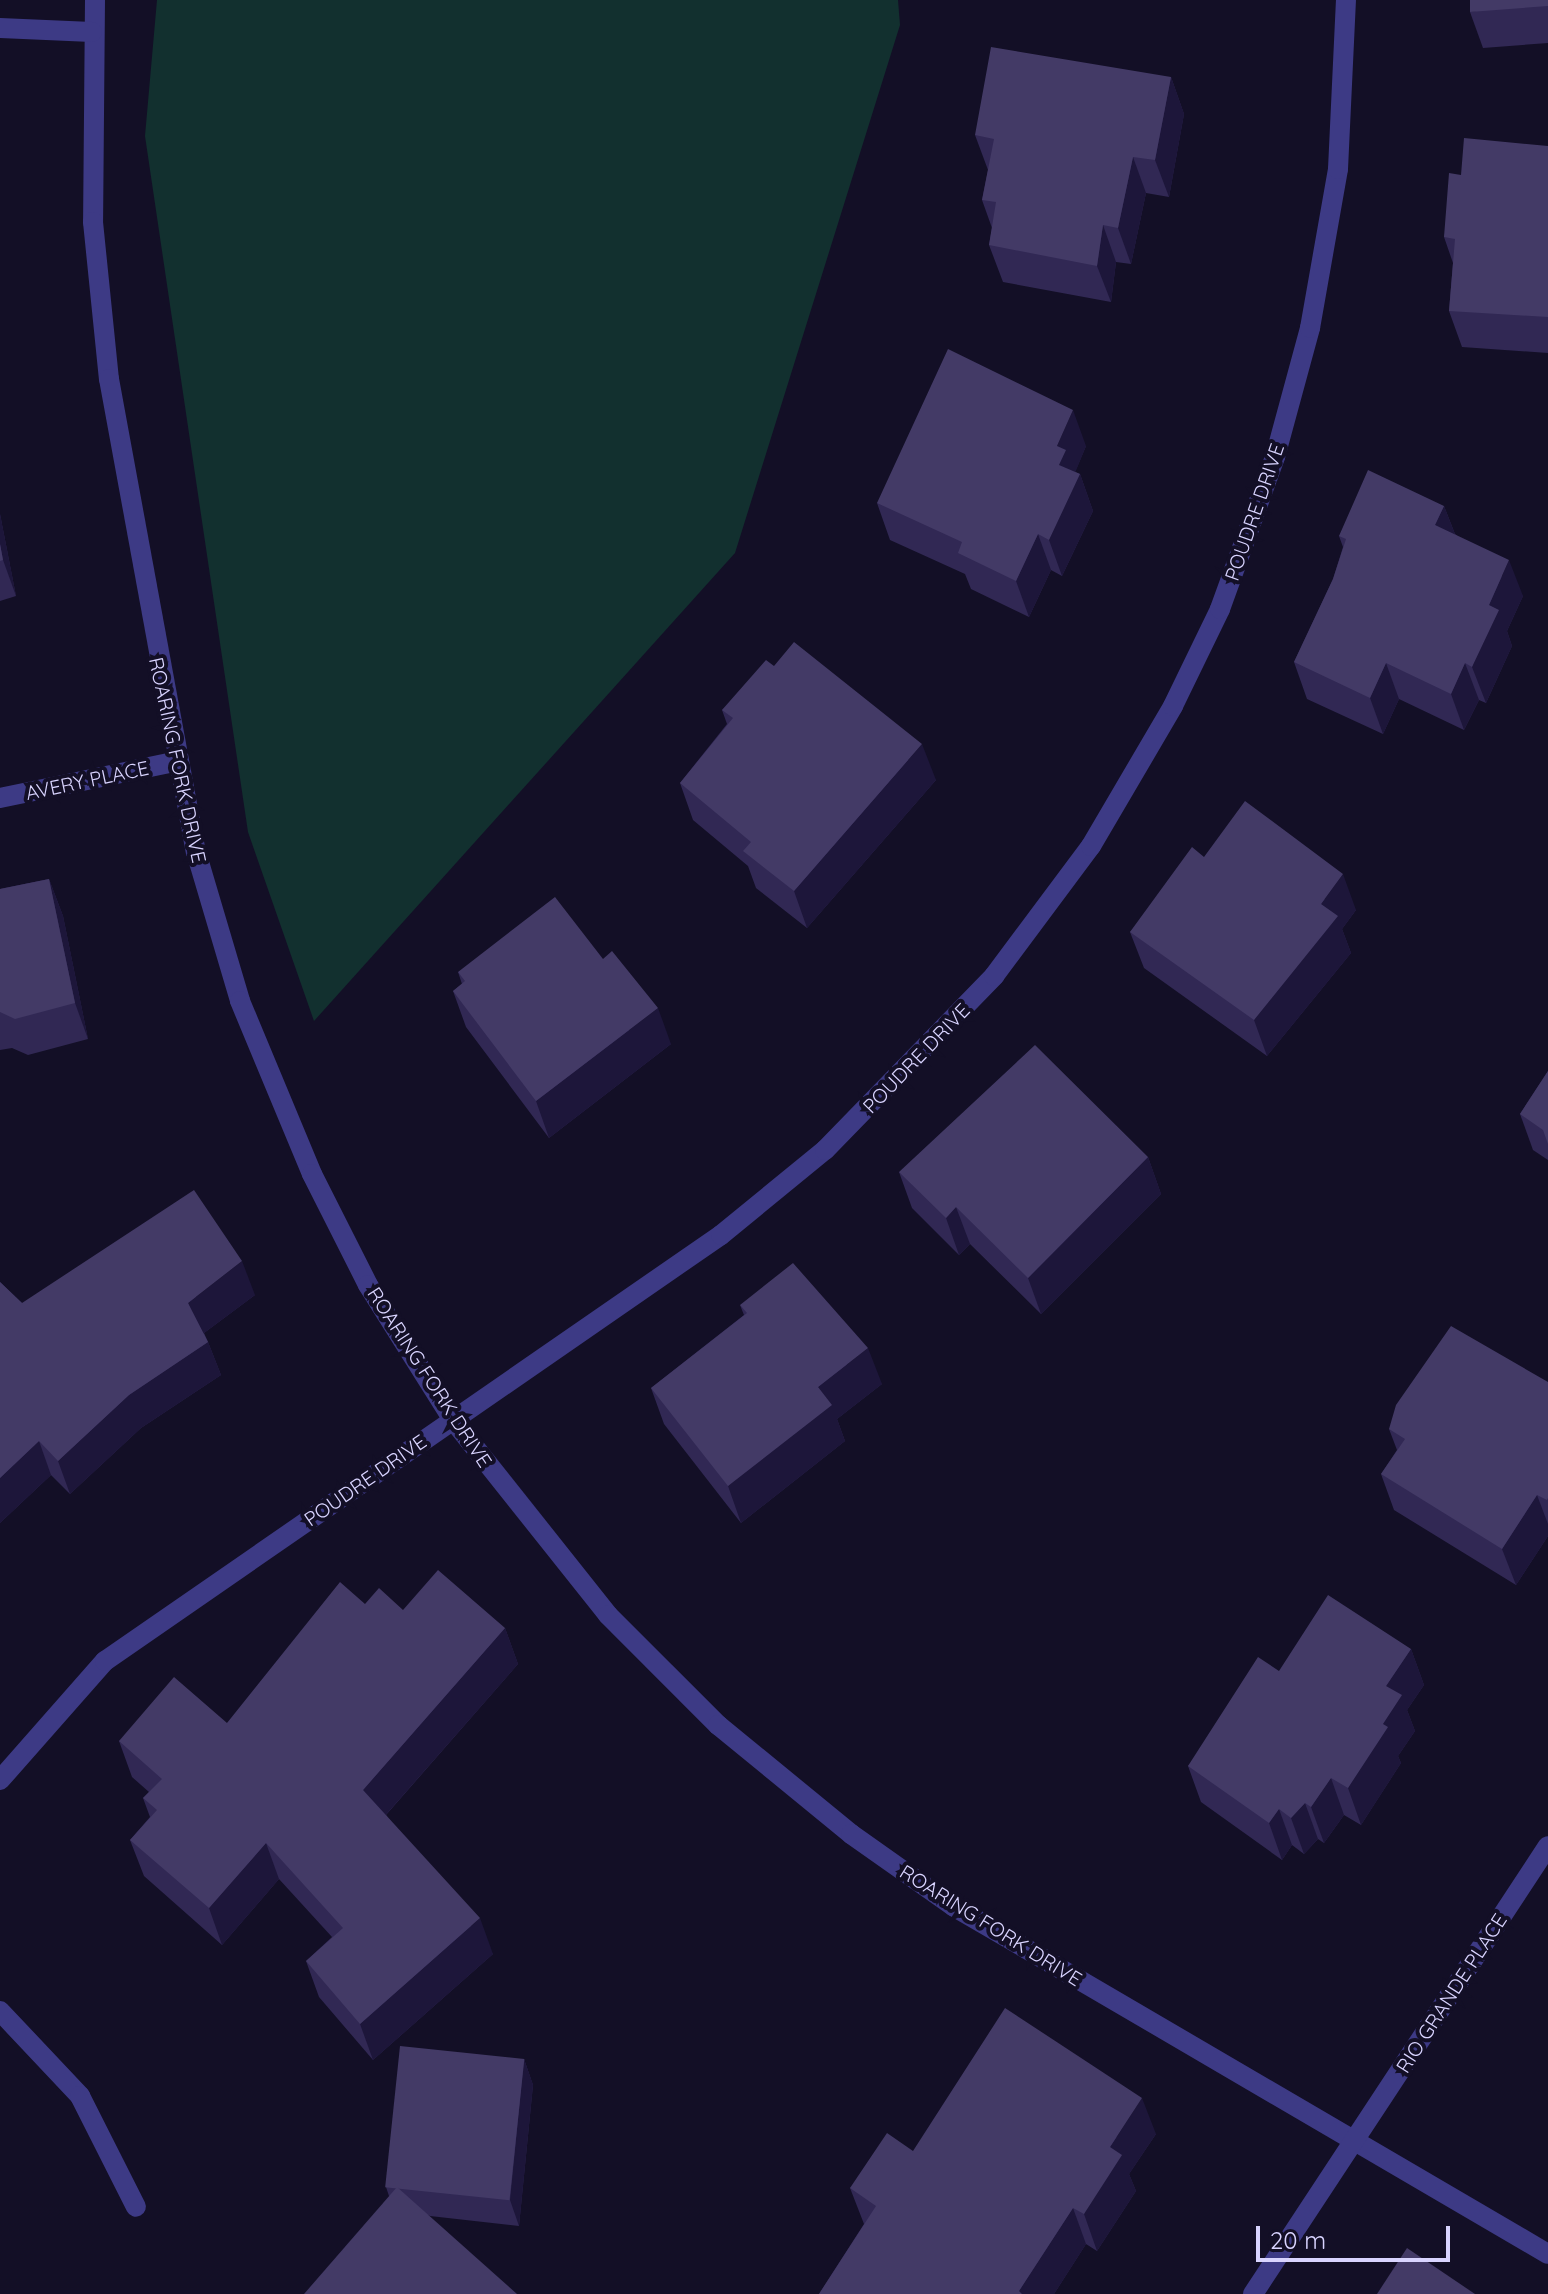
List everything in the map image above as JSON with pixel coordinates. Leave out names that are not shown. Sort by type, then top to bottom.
[{"type":"street","name":"ROARING FORK DRIVE","points":[[95,0],[92,32],[93,222],[109,379],[174,762],[240,1001],[312,1174],[368,1285],[453,1420],[608,1615],[718,1725],[851,1834],[953,1906],[1548,2254]]},
{"type":"street","name":"POUDRE DRIVE","points":[[0,1780],[105,1661],[721,1235],[825,1150],[994,976],[1091,846],[1220,609],[1275,457],[1310,328],[1338,169],[1346,0]]},
{"type":"street","points":[[0,28],[92,32]]},
{"type":"street","name":"AVERY PLACE","points":[[0,798],[174,762]]},
{"type":"street","name":"RIO GRANDE PLACE","points":[[1253,2294],[1548,1846]]},
{"type":"street","points":[[0,2011],[80,2096],[136,2207]]},
{"type":"green space","points":[[157,0],[898,0],[900,25],[735,553],[314,1021],[248,832],[145,136]]},
{"type":"building","points":[[1470,0],[1548,0],[1548,6],[1470,12]]},
{"type":"building","points":[[991,47],[1171,77],[1155,160],[1133,157],[1118,228],[1103,225],[1097,266],[989,245],[996,202],[982,200],[994,139],[975,135]]},
{"type":"building","points":[[1464,138],[1548,146],[1548,317],[1449,311],[1455,239],[1444,237],[1449,173],[1461,175]]},
{"type":"building","points":[[948,349],[1073,410],[1057,446],[1066,450],[1059,465],[1080,474],[1049,540],[1038,534],[1016,581],[958,553],[962,542],[877,503]]},
{"type":"building","points":[[1368,470],[1444,506],[1435,525],[1509,560],[1489,605],[1499,610],[1472,667],[1465,663],[1451,694],[1386,663],[1370,698],[1294,662],[1333,579],[1346,539],[1339,536]]},
{"type":"building","points":[[794,642],[922,744],[794,891],[743,851],[751,842],[680,783],[733,718],[722,710],[766,660],[774,666]]},
{"type":"building","points":[[1245,801],[1343,874],[1321,904],[1338,916],[1254,1020],[1130,932],[1192,847],[1204,857]]},
{"type":"building","points":[[49,879],[75,1003],[15,1019],[0,1012],[0,889]]},
{"type":"building","points":[[555,897],[603,959],[612,951],[658,1008],[536,1101],[453,991],[465,981],[458,972]]},
{"type":"building","points":[[1035,1045],[1148,1157],[1028,1278],[956,1207],[946,1218],[899,1172]]},
{"type":"building","points":[[1548,1071],[1548,1144],[1543,1130],[1520,1114]]},
{"type":"building","points":[[194,1190],[242,1261],[188,1303],[208,1342],[129,1395],[58,1461],[39,1441],[0,1478],[0,1282],[22,1303]]},
{"type":"building","points":[[793,1263],[868,1348],[818,1387],[832,1405],[728,1486],[651,1388],[747,1313],[740,1305]]},
{"type":"building","points":[[1451,1326],[1548,1382],[1548,1498],[1537,1495],[1502,1549],[1381,1474],[1405,1439],[1389,1429],[1396,1405]]},
{"type":"building","points":[[438,1570],[505,1628],[363,1790],[480,1918],[360,2024],[306,1961],[343,1928],[266,1843],[209,1908],[130,1840],[157,1810],[143,1798],[162,1779],[119,1741],[174,1677],[227,1723],[340,1582],[365,1604],[379,1588],[403,1610]]},
{"type":"building","points":[[1328,1595],[1411,1649],[1386,1686],[1402,1695],[1383,1724],[1388,1727],[1348,1788],[1331,1778],[1311,1807],[1305,1803],[1291,1818],[1279,1809],[1269,1823],[1188,1766],[1258,1657],[1279,1671]]},
{"type":"building","points":[[1005,2008],[1142,2098],[1110,2147],[1122,2155],[1084,2214],[1073,2208],[1019,2291],[1022,2294],[819,2294],[876,2206],[850,2188],[887,2133],[913,2151]]},
{"type":"building","points":[[400,2046],[524,2059],[509,2200],[385,2187]]},
{"type":"building","points":[[397,2187],[517,2294],[304,2294]]},
{"type":"building","points":[[1407,2248],[1475,2294],[1377,2294]]}]
